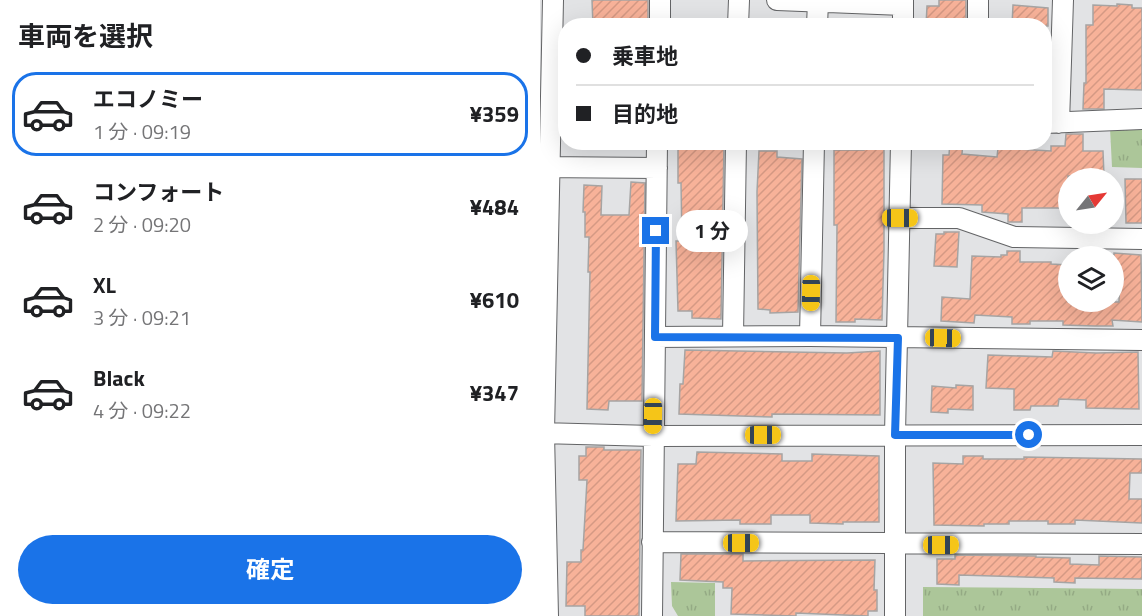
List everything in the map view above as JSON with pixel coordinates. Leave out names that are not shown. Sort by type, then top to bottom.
[{"type":"street","points":[[548,616],[542,433],[545,167],[553,0]]},
{"type":"street","points":[[660,0],[660,18]]},
{"type":"street","points":[[738,18],[739,0]]},
{"type":"street","points":[[777,0],[903,3]]},
{"type":"street","points":[[978,0],[978,18]]},
{"type":"street","points":[[1063,0],[1052,123],[1142,118]]},
{"type":"street","points":[[817,18],[818,1]]},
{"type":"street","points":[[652,616],[657,150]]},
{"type":"street","points":[[734,336],[736,150]]},
{"type":"street","points":[[810,336],[814,150]]},
{"type":"street","points":[[895,616],[895,435],[901,150]]},
{"type":"street","points":[[545,167],[657,168]]},
{"type":"street","points":[[900,218],[959,218],[1014,237],[1142,239]]},
{"type":"street","points":[[655,337],[810,336],[1142,340]]},
{"type":"street","points":[[542,433],[653,436],[1142,435]]},
{"type":"street","points":[[652,542],[896,545],[1142,544]]},
{"type":"green space","points":[[1142,127],[1142,168],[1112,167],[1110,128]]},
{"type":"green space","points":[[671,582],[715,583],[715,616],[678,616],[672,606]]},
{"type":"green space","points":[[923,587],[1142,589],[1142,616],[923,616]]},
{"type":"building","points":[[592,0],[648,0],[648,18],[593,18]]},
{"type":"building","points":[[939,0],[966,0],[966,18],[926,18],[927,6],[939,6]]},
{"type":"building","points":[[1117,4],[1142,8],[1142,90],[1104,89],[1104,109],[1083,109],[1084,83],[1086,83],[1086,25],[1093,25],[1093,5],[1117,6]]},
{"type":"building","points":[[1013,5],[1048,8],[1048,18],[1012,18]]},
{"type":"building","points":[[1066,134],[1083,134],[1083,151],[1103,151],[1104,168],[1058,168],[1058,208],[1022,208],[1022,222],[1008,222],[1008,214],[982,212],[982,205],[942,204],[943,155],[949,155],[949,150],[962,150],[962,154],[997,157],[998,150],[1051,151],[1052,146],[1065,146]]},
{"type":"building","points":[[678,150],[724,150],[721,319],[692,318],[692,311],[678,311],[676,241],[682,241],[681,183],[678,183]]},
{"type":"building","points":[[834,150],[884,150],[882,320],[855,319],[855,322],[836,322],[837,225],[834,225]]},
{"type":"building","points":[[759,151],[777,151],[777,157],[802,159],[798,312],[770,313],[770,310],[758,309]]},
{"type":"building","points":[[1125,179],[1142,179],[1142,223],[1126,223]]},
{"type":"building","points":[[631,182],[645,183],[642,401],[609,401],[608,410],[587,409],[590,272],[588,272],[589,237],[585,237],[585,212],[583,212],[584,185],[602,186],[601,215],[629,215]]},
{"type":"building","points":[[944,232],[959,232],[957,267],[934,266],[936,234],[944,234]]},
{"type":"building","points":[[1007,251],[1020,251],[1020,262],[1051,262],[1051,264],[1058,264],[1058,312],[1124,312],[1124,254],[1141,255],[1142,322],[1112,320],[1113,326],[1063,325],[1063,321],[1030,321],[1030,324],[1012,324],[1012,317],[975,315],[974,323],[941,321],[942,297],[970,299],[972,256],[1001,257],[1001,255],[1007,255]]},
{"type":"building","points":[[685,350],[847,353],[880,351],[880,415],[772,414],[772,417],[679,414],[680,384],[683,384]]},
{"type":"building","points":[[1053,351],[1138,352],[1139,409],[1086,408],[1086,400],[1059,399],[1058,406],[1031,406],[1030,410],[1014,410],[1014,389],[986,388],[988,355],[1052,357]]},
{"type":"building","points":[[956,385],[973,386],[973,410],[948,409],[948,413],[931,412],[932,386],[956,388]]},
{"type":"building","points":[[586,447],[604,447],[604,450],[641,450],[639,616],[585,616],[585,606],[566,606],[567,562],[581,562],[581,550],[583,550],[587,480],[579,480],[579,456],[586,456]]},
{"type":"building","points":[[697,452],[782,454],[782,461],[812,461],[812,454],[879,456],[879,522],[810,523],[810,515],[771,515],[771,524],[740,524],[740,520],[676,521],[678,464],[696,464]]},
{"type":"building","points":[[963,456],[983,456],[983,459],[1024,459],[1024,457],[1142,459],[1142,473],[1130,473],[1129,499],[1142,499],[1142,523],[1075,520],[1075,524],[1009,521],[1009,524],[984,524],[984,526],[934,525],[933,463],[963,464]]},
{"type":"building","points":[[681,554],[743,554],[743,561],[875,560],[874,590],[877,590],[877,611],[868,611],[868,616],[796,613],[796,616],[731,614],[732,588],[723,588],[723,582],[680,580]]},
{"type":"building","points":[[955,555],[1070,558],[1070,564],[1099,565],[1099,556],[1142,557],[1142,579],[1075,578],[1075,583],[1054,582],[1054,578],[959,575],[959,585],[937,584],[937,559],[955,559]]},
{"type":"route","points":[[656,231],[655,337],[898,338],[895,435],[1029,435]]}]
